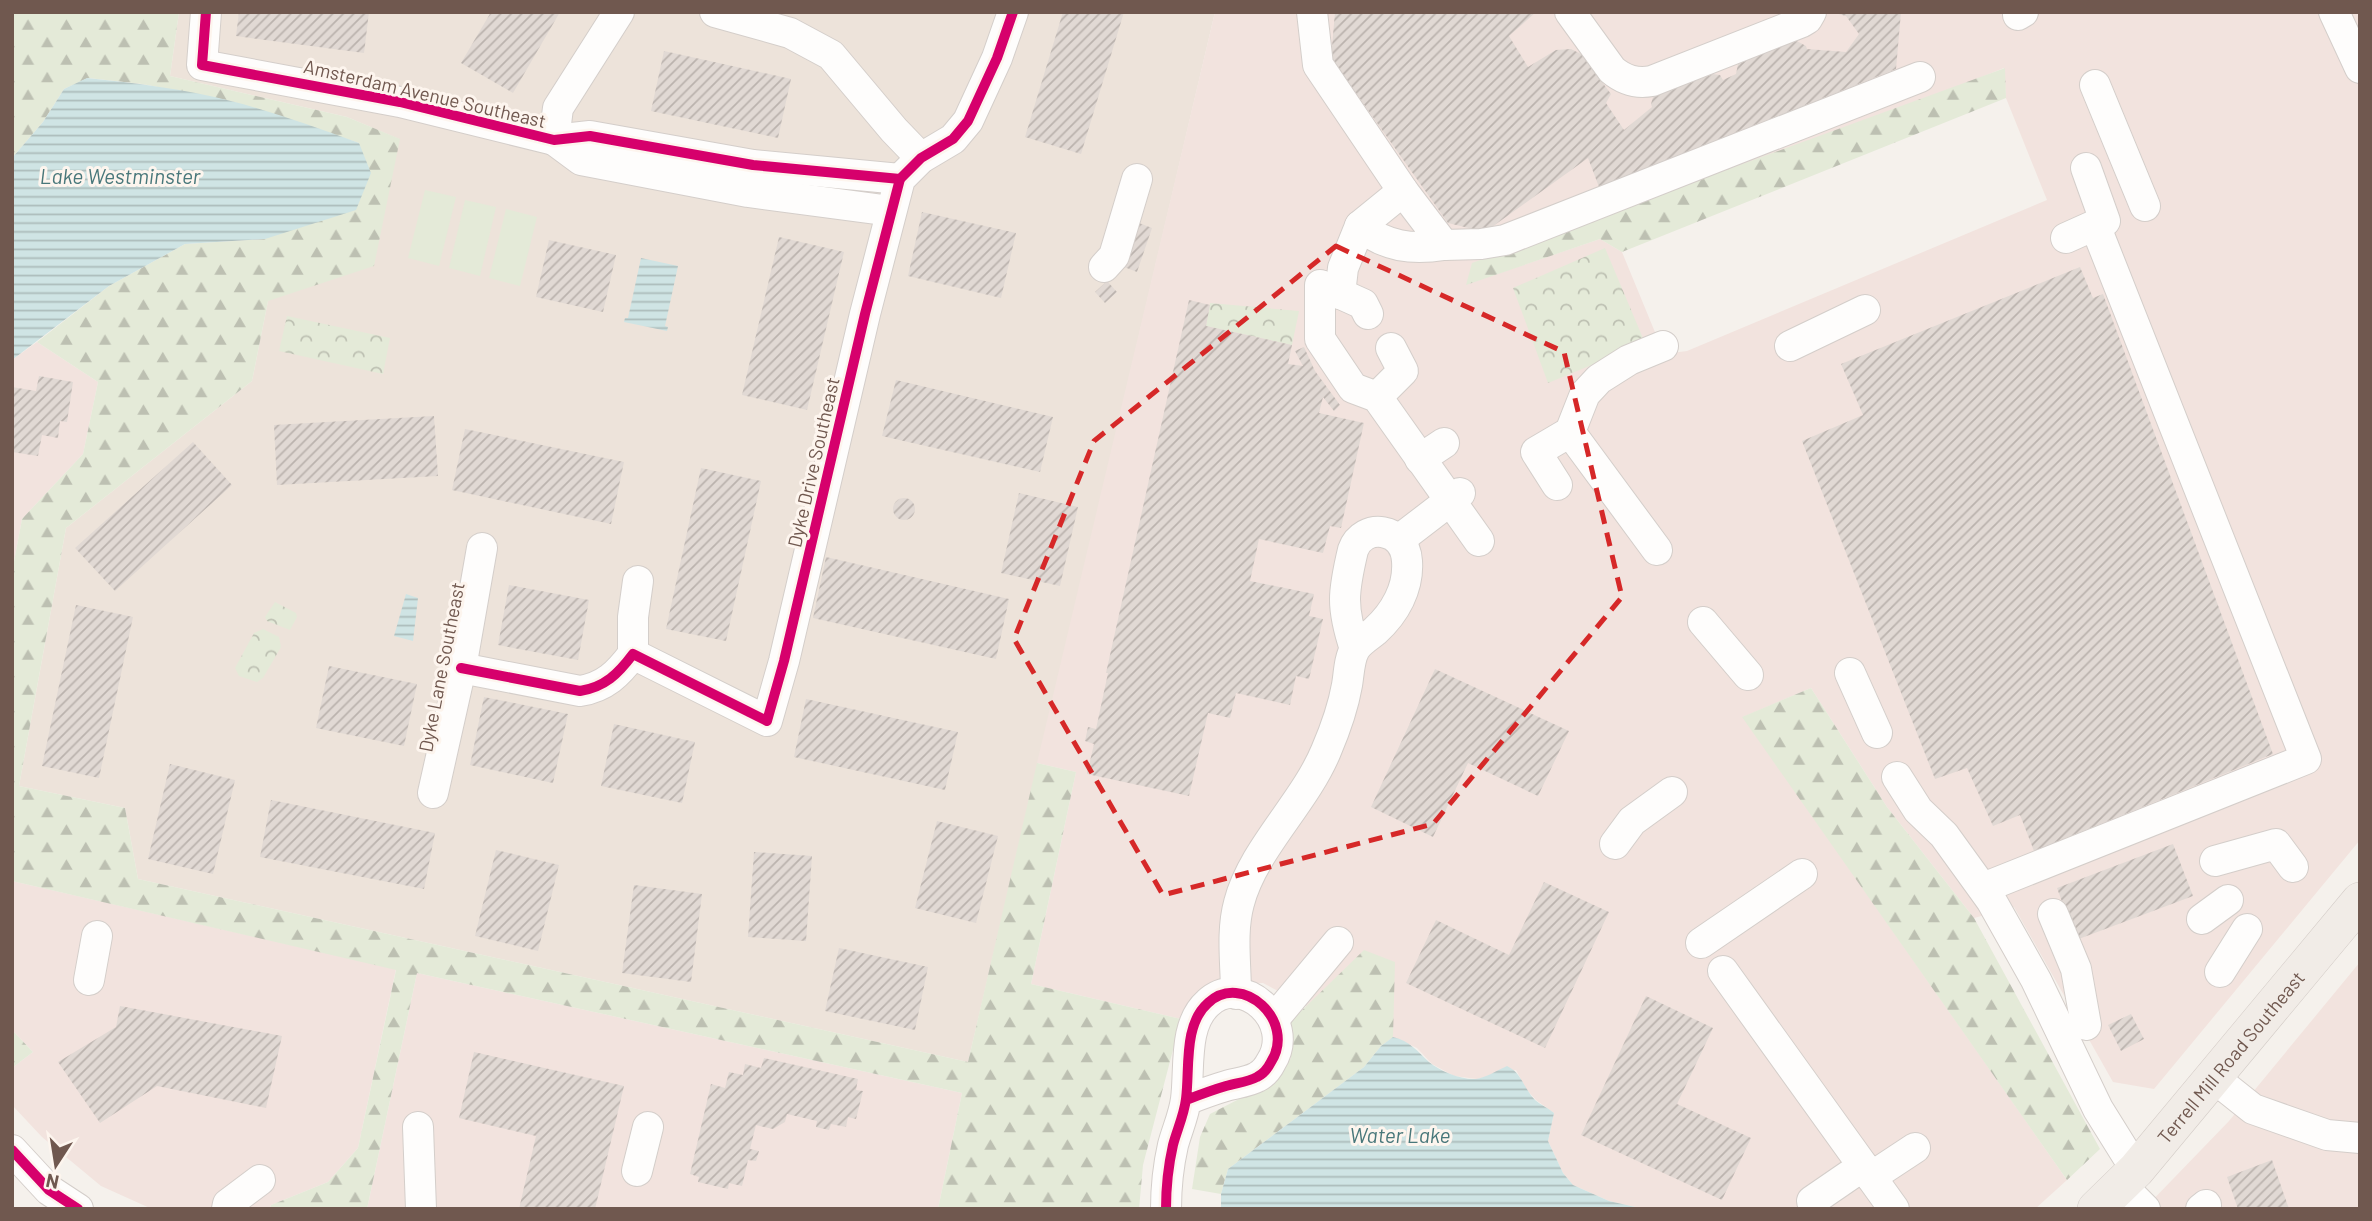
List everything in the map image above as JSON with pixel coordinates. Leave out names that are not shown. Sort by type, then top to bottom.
[{"type":"main road","name":"Terrell Mill Road Southeast","points":[[2124,1193],[2214,1078],[2360,901]]},
{"type":"street","name":"Amsterdam Avenue Southeast","points":[[206,12],[202,65],[400,102],[554,140],[590,136],[753,165],[900,179]]},
{"type":"street","points":[[554,140],[558,108],[619,12]]},
{"type":"street","points":[[715,12],[790,33],[831,55],[921,158]]},
{"type":"street","points":[[891,211],[900,179],[921,158],[953,139],[968,121],[997,58],[1013,12]]},
{"type":"street","points":[[1312,12],[1318,65],[1403,191],[1444,245]]},
{"type":"street","points":[[1570,12],[1612,70],[1637,83],[1652,81],[1802,22],[1811,12]]},
{"type":"street","points":[[2334,12],[2360,68]]},
{"type":"street","points":[[1360,226],[1376,239],[1421,249],[1506,240],[1920,77]]},
{"type":"street","points":[[2095,85],[2145,206]]},
{"type":"street","name":"Amsterdam Avenue Southeast","points":[[554,140],[581,160],[748,192],[891,211]]},
{"type":"street","points":[[2086,168],[2105,221]]},
{"type":"street","points":[[1104,267],[1114,256],[1138,178]]},
{"type":"street","points":[[1403,191],[1360,226],[1343,268],[1321,286],[1320,339],[1353,388],[1377,397],[1432,451],[1479,541]]},
{"type":"street","name":"Dyke Drive Southeast","points":[[633,654],[767,721],[784,661],[891,211]]},
{"type":"street","points":[[1983,888],[2306,759],[2095,225],[2066,238]]},
{"type":"street","points":[[1321,286],[1363,304],[1368,314]]},
{"type":"street","points":[[1790,346],[1865,310]]},
{"type":"street","points":[[1557,485],[1536,452],[1570,432],[1586,394],[1599,379],[1620,365],[1663,346]]},
{"type":"street","points":[[1377,397],[1403,371],[1391,348]]},
{"type":"street","points":[[1570,432],[1657,550]]},
{"type":"street","points":[[1400,539],[1455,497]]},
{"type":"street","points":[[1236,994],[1235,935],[1239,902],[1254,867],[1321,765],[1340,710],[1355,649],[1386,619],[1399,601],[1407,562],[1404,545],[1394,536],[1364,534],[1355,544],[1343,599],[1348,630],[1355,649]]},
{"type":"street","name":"Dyke Lane Southeast","points":[[433,793],[461,668],[482,548]]},
{"type":"street","points":[[461,668],[580,691],[595,688],[616,676],[633,654],[633,617],[638,581]]},
{"type":"street","points":[[1703,622],[1748,675]]},
{"type":"street","points":[[1850,673],[1878,733]]},
{"type":"street","points":[[1897,777],[1917,810],[1944,835],[1983,888],[2036,979],[2082,1026]]},
{"type":"street","points":[[1615,844],[1632,821],[1672,793]]},
{"type":"street","points":[[2215,861],[2276,844],[2292,867]]},
{"type":"street","points":[[1701,943],[1802,874]]},
{"type":"street","points":[[2202,919],[2228,900]]},
{"type":"street","points":[[2053,914],[2076,969],[2082,1026],[2098,1109],[2124,1193]]},
{"type":"street","points":[[2220,972],[2247,929]]},
{"type":"street","points":[[89,980],[97,936]]},
{"type":"street","points":[[1274,1019],[1338,942]]},
{"type":"street","points":[[1723,971],[1894,1209]]},
{"type":"street","points":[[1166,1209],[1167,1176],[1186,1100],[1187,1072],[1197,1016],[1209,1001],[1222,995],[1236,994],[1262,1004],[1274,1019],[1279,1040],[1275,1056],[1267,1069],[1257,1078],[1186,1100]]},
{"type":"street","points":[[2214,1078],[2253,1109],[2270,1116],[2327,1135],[2360,1138]]},
{"type":"street","points":[[418,1127],[421,1209]]},
{"type":"street","points":[[638,1171],[648,1127]]},
{"type":"street","points":[[1812,1201],[1915,1148]]},
{"type":"street","points":[[12,1150],[49,1190],[78,1209]]},
{"type":"street","points":[[227,1209],[228,1204],[260,1180]]},
{"type":"highlighted area","points":[[1336,246],[1564,352],[1622,597],[1433,824],[1163,895],[1014,639],[1094,441]]},
{"type":"shaded area","points":[[179,12],[1215,12],[968,1062],[138,879],[125,808],[19,786],[66,528],[252,381],[268,301],[399,139],[347,117],[170,76]]},
{"type":"shaded area","points":[[1215,12],[2360,12],[2360,840],[2154,1089],[2113,1082],[2014,907],[1974,918],[1887,807],[1811,688],[1743,717],[2067,1180],[2035,1209],[1644,1209],[1609,1201],[1573,1185],[1563,1173],[1548,1141],[1554,1113],[1526,1089],[1516,1070],[1477,1079],[1454,1076],[1432,1064],[1417,1048],[1393,1037],[1381,1046],[1263,983],[1213,984],[1192,998],[1181,1019],[1031,984],[1076,772],[1037,763]],"holes":[[[2004,68],[2006,98],[2047,200],[1687,351],[1664,354],[1622,252],[1600,239],[1467,284]]]},
{"type":"shaded area","points":[[37,342],[98,382],[83,454],[22,519],[12,572],[12,360]]},
{"type":"shaded area","points":[[12,881],[396,969],[358,1148],[328,1182],[271,1205],[270,1209],[152,1209],[101,1186],[42,1137],[12,1105],[12,1068],[33,1052],[12,1030]]},
{"type":"shaded area","points":[[2360,962],[2360,1209],[2144,1209],[2229,1121]]},
{"type":"shaded area","points":[[417,973],[962,1093],[938,1209],[367,1209]]},
{"type":"green space","points":[[12,12],[179,12],[170,76],[347,117],[400,139],[374,266],[268,301],[252,381],[66,528],[19,786],[125,808],[138,879],[968,1062],[1037,763],[1076,772],[1031,984],[1181,1019],[1143,1165],[1139,1209],[938,1209],[962,1093],[417,973],[367,1209],[270,1209],[271,1205],[328,1182],[358,1148],[396,970],[12,881],[12,572],[22,519],[83,454],[98,382],[37,342],[109,286],[185,244],[265,239],[359,143],[231,101],[142,84],[88,78],[64,89],[43,122],[12,158]]},
{"type":"green space","points":[[2005,68],[2006,98],[1622,252],[1600,239],[1466,285],[1472,263]]},
{"type":"green space","points":[[425,190],[456,197],[439,266],[408,258]]},
{"type":"green space","points":[[465,200],[496,207],[480,276],[449,268]]},
{"type":"green space","points":[[506,209],[537,217],[520,286],[489,278]]},
{"type":"green space","points":[[1605,248],[1645,343],[1548,383],[1513,288]]},
{"type":"green space","points":[[1210,303],[1299,311],[1292,345],[1206,326]]},
{"type":"green space","points":[[287,316],[390,338],[383,374],[279,351]]},
{"type":"green space","points":[[275,602],[296,613],[297,617],[290,630],[267,621],[265,617]]},
{"type":"green space","points":[[263,629],[279,637],[281,647],[263,678],[257,682],[239,676],[235,668],[254,633]]},
{"type":"green space","points":[[1811,688],[1887,807],[1974,918],[2100,1149],[2067,1180],[1742,717]]},
{"type":"green space","points":[[1364,950],[1395,962],[1393,1037],[1381,1046],[1364,1067],[1228,1169],[1221,1194],[1192,1189],[1200,1137],[1210,1114],[1274,1081],[1291,1058],[1291,1021]]},
{"type":"green space","points":[[12,1030],[33,1052],[12,1068]]},
{"type":"water","name":"Lake Westminster","points":[[87,78],[160,87],[247,105],[359,143],[371,173],[356,210],[265,239],[185,244],[109,286],[12,360],[12,158],[43,122],[64,89]]},
{"type":"water","points":[[641,258],[678,266],[665,326],[668,327],[667,331],[624,322],[625,318],[628,318]]},
{"type":"water","points":[[406,594],[418,598],[413,641],[394,636]]},
{"type":"water","name":"Water Lake","points":[[1393,1037],[1409,1044],[1445,1072],[1457,1076],[1476,1079],[1507,1066],[1512,1069],[1535,1100],[1554,1113],[1548,1141],[1563,1173],[1573,1185],[1609,1201],[1644,1209],[1221,1209],[1221,1194],[1228,1169],[1364,1067],[1381,1046]]},
{"type":"building","points":[[239,12],[369,12],[364,53],[236,36]]},
{"type":"building","points":[[491,12],[560,12],[513,93],[461,63]]},
{"type":"building","points":[[1063,12],[1124,12],[1081,154],[1025,137]]},
{"type":"building","points":[[1335,12],[1536,12],[1509,36],[1528,67],[1556,50],[1571,49],[1581,54],[1611,94],[1606,103],[1624,130],[1652,107],[1653,97],[1713,74],[1720,75],[1723,80],[1736,74],[1738,64],[1795,40],[1807,49],[1846,52],[1859,34],[1846,16],[1831,12],[1901,12],[1896,69],[1599,187],[1588,158],[1485,232],[1448,223],[1331,58]]},
{"type":"building","points":[[664,51],[791,79],[778,138],[651,111]]},
{"type":"building","points":[[922,212],[1016,233],[1001,298],[908,276]]},
{"type":"building","points":[[1134,221],[1152,228],[1137,272],[1119,265]]},
{"type":"building","points":[[779,237],[844,252],[807,410],[742,395]]},
{"type":"building","points":[[549,240],[616,255],[603,312],[536,297]]},
{"type":"building","points":[[2080,267],[2093,298],[2103,294],[2273,754],[2034,851],[2020,815],[1993,826],[1967,768],[1935,779],[1802,441],[1863,415],[1841,364]]},
{"type":"building","points":[[1107,281],[1117,292],[1105,303],[1095,292]]},
{"type":"building","points":[[1189,300],[1210,305],[1206,326],[1292,345],[1288,364],[1303,366],[1295,351],[1304,347],[1315,371],[1340,405],[1334,411],[1323,397],[1319,413],[1364,423],[1341,528],[1330,526],[1323,553],[1259,539],[1250,581],[1314,594],[1309,616],[1323,619],[1309,679],[1296,676],[1290,705],[1236,693],[1230,718],[1208,713],[1189,796],[1087,774],[1094,744],[1085,741],[1088,727],[1096,729]]},
{"type":"building","points":[[39,376],[73,382],[67,422],[60,421],[58,438],[42,435],[38,456],[12,452],[12,387],[36,391]]},
{"type":"building","points":[[896,380],[1053,417],[1040,472],[882,436]]},
{"type":"building","points":[[434,416],[438,476],[277,485],[274,425]]},
{"type":"building","points":[[465,429],[624,462],[611,524],[452,490]]},
{"type":"building","points":[[193,442],[232,485],[115,591],[75,548]]},
{"type":"building","points":[[701,468],[761,481],[726,641],[666,629]]},
{"type":"building","points":[[1019,493],[1078,507],[1060,586],[1001,573]]},
{"type":"building","points":[[904,498],[912,501],[915,509],[912,517],[904,520],[896,517],[893,509],[896,501]]},
{"type":"building","points":[[826,557],[1009,599],[996,659],[813,618]]},
{"type":"building","points":[[509,585],[589,600],[578,660],[498,645]]},
{"type":"building","points":[[76,605],[133,617],[99,778],[42,766]]},
{"type":"building","points":[[329,666],[417,684],[404,746],[316,728]]},
{"type":"building","points":[[1435,669],[1569,731],[1538,796],[1468,763],[1433,837],[1371,807]]},
{"type":"building","points":[[484,697],[568,714],[553,783],[470,765]]},
{"type":"building","points":[[806,699],[958,732],[945,790],[794,757]]},
{"type":"building","points":[[614,724],[695,742],[682,803],[601,786]]},
{"type":"building","points":[[170,764],[235,780],[213,874],[148,859]]},
{"type":"building","points":[[271,800],[435,833],[424,889],[260,857]]},
{"type":"building","points":[[937,821],[998,836],[976,923],[915,908]]},
{"type":"building","points":[[2173,844],[2193,896],[2076,940],[2057,888]]},
{"type":"building","points":[[496,850],[559,865],[538,951],[475,936]]},
{"type":"building","points":[[754,852],[812,856],[806,941],[748,937]]},
{"type":"building","points":[[1544,882],[1609,912],[1545,1048],[1406,983],[1436,920],[1509,955]]},
{"type":"building","points":[[634,885],[702,894],[691,982],[622,973]]},
{"type":"building","points":[[839,948],[928,967],[915,1030],[825,1011]]},
{"type":"building","points":[[1646,996],[1713,1028],[1677,1104],[1751,1138],[1722,1200],[1581,1135]]},
{"type":"building","points":[[120,1006],[282,1036],[266,1108],[157,1086],[100,1123],[58,1062],[116,1027]]},
{"type":"building","points":[[2131,1014],[2144,1039],[2121,1051],[2108,1025]]},
{"type":"building","points":[[474,1052],[624,1086],[595,1209],[519,1209],[536,1136],[459,1118]]},
{"type":"building","points":[[764,1058],[858,1079],[856,1090],[863,1091],[856,1119],[848,1117],[846,1127],[831,1124],[829,1130],[816,1127],[817,1121],[787,1114],[785,1122],[773,1129],[756,1125],[750,1149],[759,1151],[756,1161],[748,1160],[742,1186],[729,1183],[728,1189],[698,1182],[699,1177],[690,1174],[711,1084],[725,1088],[729,1072],[743,1075],[745,1064],[761,1068]]},
{"type":"building","points":[[2272,1160],[2289,1209],[2238,1209],[2227,1177]]},
{"type":"cycle path","points":[[206,12],[202,65],[400,102],[554,140],[590,136],[753,165],[900,179]]},
{"type":"cycle path","points":[[461,668],[580,691],[597,686],[610,678],[633,654],[767,721],[784,661],[865,314],[900,179],[921,158],[953,139],[968,121],[997,58],[1013,12]]},
{"type":"cycle path","points":[[1166,1209],[1170,1161],[1185,1105],[1191,1035],[1200,1012],[1208,1003],[1222,995],[1236,993],[1250,997],[1262,1005],[1277,1031],[1277,1046],[1267,1069],[1253,1079],[1186,1100]]},
{"type":"cycle path","points":[[12,1150],[49,1190],[78,1209]]}]
